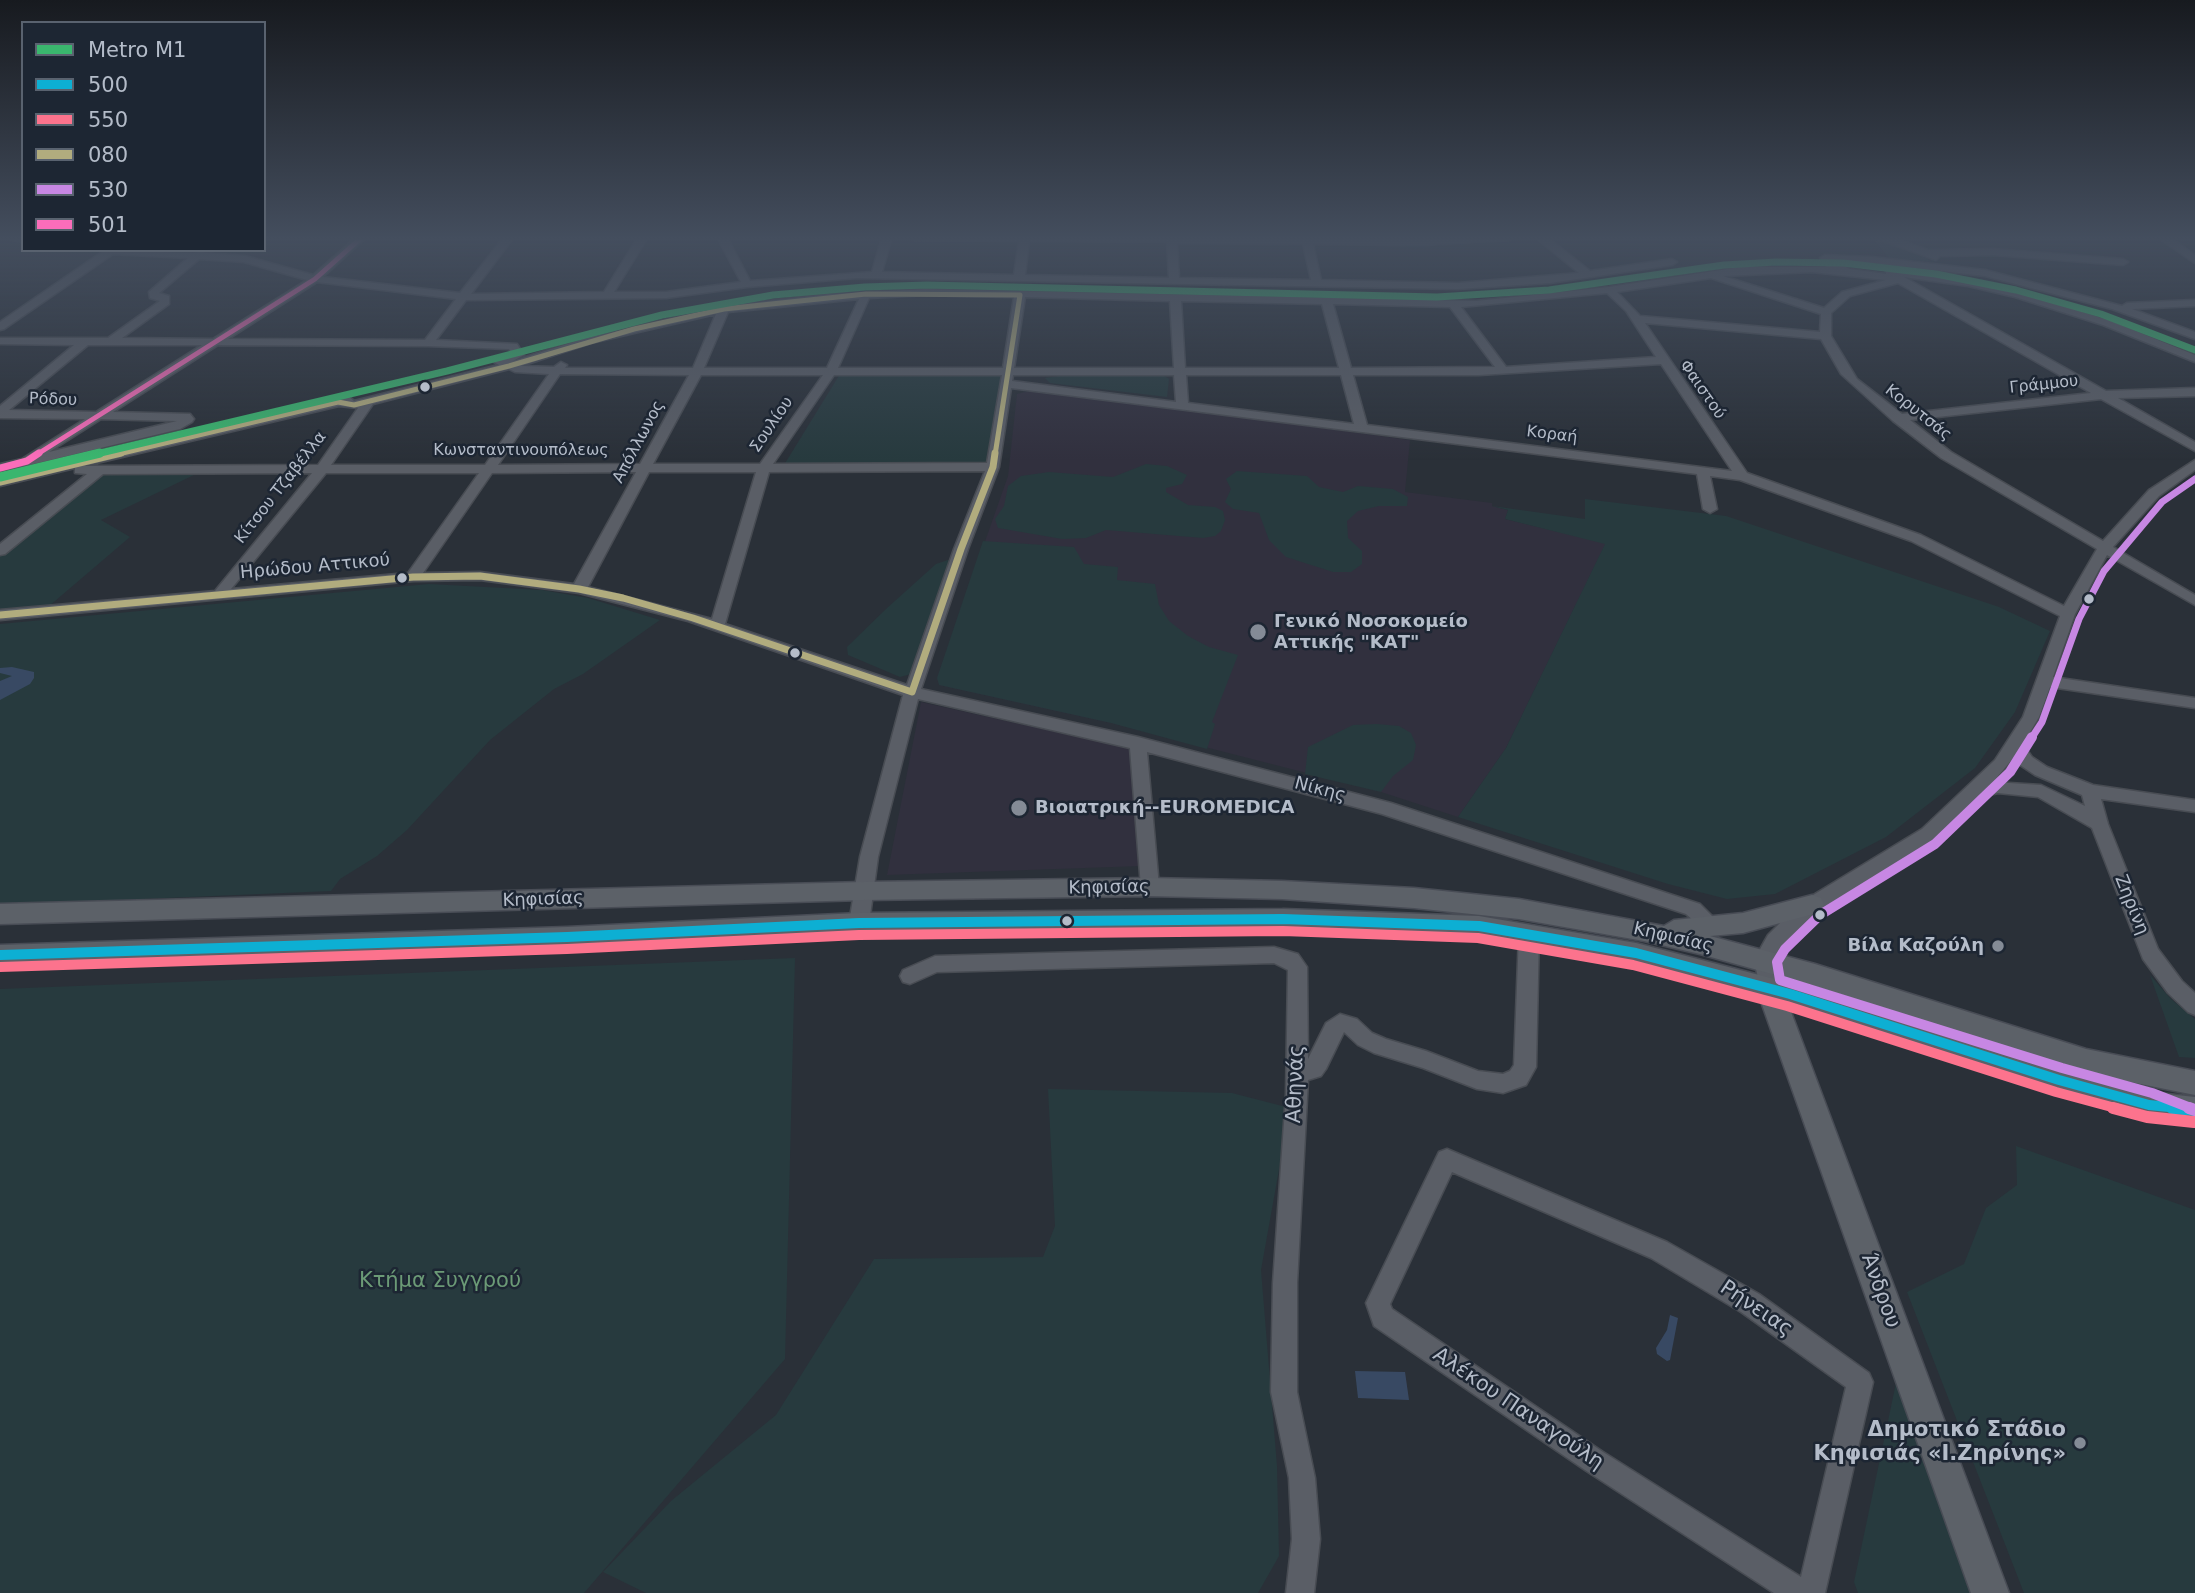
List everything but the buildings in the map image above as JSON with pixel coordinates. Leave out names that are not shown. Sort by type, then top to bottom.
[{"type":"main road","name":"Κηφισίας","points":[[0,914],[864,891],[1150,887],[1333,893],[1474,903],[1644,931],[2059,1080],[2149,1105],[2195,1110]]},
{"type":"main road","points":[[1644,931],[1700,929],[1752,921],[1812,905]]},
{"type":"main road","name":"Κηφισίας","points":[[0,955],[567,937],[859,923],[1340,919],[1479,926],[1766,975],[2136,1073],[2195,1083]]},
{"type":"main road","name":"Άνδρου","points":[[1766,975],[1990,1593]]},
{"type":"street","points":[[0,327],[21,311]]},
{"type":"street","points":[[111,341],[152,311]]},
{"type":"street","points":[[0,468],[27,461],[265,311]]},
{"type":"street","points":[[428,343],[453,311]]},
{"type":"street","points":[[338,402],[354,405],[509,366],[574,345],[714,311]]},
{"type":"street","name":"Απόλλωνος","points":[[579,589],[697,371],[723,311]]},
{"type":"street","name":"Σουλίου","points":[[717,626],[765,468],[831,372],[858,311]]},
{"type":"street","points":[[859,923],[869,857],[912,692],[993,467],[1017,311]]},
{"type":"street","points":[[1176,311],[1182,404]]},
{"type":"street","points":[[1329,311],[1361,427]]},
{"type":"street","points":[[1459,311],[1485,343],[1503,371]]},
{"type":"street","name":"Φαιστού","points":[[1630,311],[1742,476]]},
{"type":"street","points":[[1959,311],[2195,447]]},
{"type":"street","points":[[2070,311],[2107,323],[2195,359]]},
{"type":"street","points":[[2128,311],[2195,336]]},
{"type":"street","points":[[1636,319],[1825,336],[1826,312]]},
{"type":"street","points":[[0,315],[13,317]]},
{"type":"street","name":"Κορυτσάς","points":[[1825,336],[1845,372],[1897,418],[1946,455],[2195,601]]},
{"type":"street","points":[[0,413],[87,340]]},
{"type":"street","points":[[0,341],[428,343],[515,350],[511,359],[0,481]]},
{"type":"street","points":[[413,577],[574,345]]},
{"type":"street","points":[[509,366],[556,371],[831,372],[1006,378],[1180,372],[1503,371],[1662,360]]},
{"type":"street","name":"Κοραή","points":[[1006,378],[1182,404],[1742,476],[1916,538],[2068,614]]},
{"type":"street","name":"Γράμμου","points":[[1897,418],[2102,395],[2195,391]]},
{"type":"street","name":"Κίτσου Τζαβέλλα","points":[[219,595],[322,469],[369,401]]},
{"type":"street","name":"Ρόδου","points":[[0,413],[98,417],[181,415],[188,419],[176,426],[27,461]]},
{"type":"street","name":"Κωνσταντινουπόλεως","points":[[49,470],[993,467]]},
{"type":"street","points":[[1766,975],[1775,941],[1812,905],[1928,834],[2001,764],[2031,717],[2068,614],[2105,547],[2154,493],[2190,468],[2195,481]]},
{"type":"street","points":[[0,551],[101,470]]},
{"type":"street","points":[[1703,472],[1710,509]]},
{"type":"street","name":"Ηρώδου Αττικού","points":[[0,615],[413,577],[480,576],[579,589],[623,598],[717,626],[912,692]]},
{"type":"street","points":[[2045,681],[2195,703]]},
{"type":"street","name":"Νίκης","points":[[912,692],[1138,743],[1385,808],[1675,903],[1701,914],[1704,922],[1700,929]]},
{"type":"street","points":[[1138,743],[1150,887]]},
{"type":"street","points":[[2014,744],[2026,761],[2041,771],[2090,791],[2195,806]]},
{"type":"street","points":[[1970,794],[1998,787],[2040,791],[2070,804],[2099,824]]},
{"type":"street","name":"Ζηρίνη","points":[[2090,791],[2099,824],[2150,953],[2168,980],[2195,1006]]},
{"type":"street","points":[[1297,1075],[1313,1069],[1319,1062],[1333,1029],[1340,1023],[1350,1026],[1365,1039],[1381,1047],[1426,1060],[1477,1080],[1503,1084],[1518,1078],[1525,1067],[1530,934]]},
{"type":"street","name":"Αθηνάς","points":[[909,976],[935,964],[1283,956],[1291,960],[1299,975],[1297,1075],[1284,1283],[1284,1392],[1302,1478],[1306,1539],[1300,1593]]},
{"type":"street","points":[[2149,1105],[2195,1123]]},
{"type":"street","name":"Αλέκου Παναγούλη","points":[[1447,1159],[1378,1303],[1383,1317],[1594,1461],[1800,1593]]},
{"type":"street","name":"Ρήνειας","points":[[1447,1159],[1659,1250],[1750,1303],[1860,1382],[1811,1593]]},
{"type":"shaded area","name":"Γενικό Νοσοκομείο Αττικής \"ΚΑΤ\"","points":[[1037,389],[1410,440],[1405,492],[1492,503],[1492,506],[1508,510],[1505,519],[1606,543],[1506,748],[1458,817],[1381,792],[1111,723],[939,685],[937,678],[1008,476],[1017,394]]},
{"type":"shaded area","name":"Βιοιατρική--EUROMEDICA","points":[[921,702],[1137,750],[1141,866],[887,875]]},
{"type":"green space","points":[[840,374],[1001,376],[987,464],[784,465]]},
{"type":"green space","points":[[1163,375],[1169,379],[1167,397],[1050,383],[1045,378],[1058,376]]},
{"type":"green space","points":[[1146,464],[1167,466],[1187,475],[1182,484],[1166,488],[1166,492],[1188,505],[1215,507],[1223,511],[1225,520],[1221,531],[1215,536],[1203,538],[1106,530],[1086,538],[1062,539],[998,528],[995,519],[1004,506],[1008,486],[1021,476],[1049,472],[1113,477]]},
{"type":"green space","points":[[1237,471],[1307,476],[1319,487],[1343,492],[1358,486],[1393,489],[1408,497],[1407,506],[1379,506],[1358,511],[1347,521],[1348,538],[1362,551],[1362,564],[1351,572],[1333,572],[1286,557],[1269,540],[1259,513],[1233,509],[1225,502],[1231,489],[1226,479]]},
{"type":"green space","points":[[97,473],[198,473],[101,520],[130,537],[48,607],[0,611],[0,552]]},
{"type":"green space","points":[[1585,499],[1726,516],[1999,607],[2050,631],[2015,712],[1975,768],[1886,837],[1775,894],[1727,899],[1668,884],[1458,817],[1506,748],[1605,544],[1505,519],[1508,510],[1492,506],[1585,519]]},
{"type":"green space","points":[[983,541],[1074,547],[1084,564],[1118,567],[1117,580],[1155,584],[1159,605],[1169,621],[1188,636],[1209,647],[1238,655],[1212,722],[1215,724],[1207,749],[1111,723],[939,685],[937,678]]},
{"type":"green space","points":[[948,560],[954,562],[911,674],[900,677],[848,655],[847,647],[886,609],[936,564]]},
{"type":"green space","points":[[429,584],[542,590],[588,598],[660,620],[583,674],[554,689],[490,740],[407,830],[377,856],[340,879],[331,891],[0,905],[0,624]]},
{"type":"green space","points":[[1353,725],[1399,726],[1411,733],[1416,745],[1413,760],[1393,776],[1381,792],[1305,774],[1308,747]]},
{"type":"green space","name":"Κτήμα Συγγρού","points":[[795,958],[785,1359],[584,1593],[0,1593],[0,989]]},
{"type":"green space","points":[[2150,975],[2171,999],[2195,1019],[2195,1058],[2179,1057]]},
{"type":"green space","points":[[1048,1089],[1232,1093],[1290,1108],[1261,1270],[1277,1466],[1279,1556],[1258,1593],[646,1593],[603,1572],[671,1501],[776,1415],[874,1259],[1043,1257],[1055,1226]]},
{"type":"green space","name":"Δημοτικό Στάδιο Κηφισιάς «Ι.Ζηρίνης»","points":[[2016,1146],[2195,1210],[2195,1593],[2024,1593],[1907,1292],[1964,1264],[1986,1208],[2017,1185]]},
{"type":"green space","points":[[1896,1383],[1970,1593],[1858,1593],[1854,1582]]},
{"type":"water","points":[[12,667],[34,672],[34,678],[30,684],[0,700],[0,681],[12,676],[0,673],[0,668]]},
{"type":"water","points":[[1670,1315],[1678,1318],[1670,1360],[1667,1361],[1657,1354],[1656,1348],[1667,1330]]},
{"type":"water","points":[[1355,1371],[1405,1372],[1409,1400],[1358,1398]]},
{"type":"metro line","name":"Μ1","points":[[0,477],[447,371],[682,311]]},
{"type":"metro line","name":"Μ1","points":[[2092,311],[2195,350]]},
{"type":"transit line","name":"501","points":[[0,468],[27,461],[265,311]]},
{"type":"transit line","name":"080","points":[[0,482],[338,402],[354,405],[509,366],[634,329],[713,311]]},
{"type":"transit line","name":"080","points":[[0,615],[413,577],[480,576],[579,589],[623,598],[693,618],[912,692],[961,549],[993,467],[1017,311]]},
{"type":"transit line","name":"530","points":[[2195,479],[2162,502],[2104,571],[2079,619],[2042,722],[2010,772],[1935,844],[1820,915],[1785,949],[1777,962],[1780,980],[2062,1068],[2152,1093],[2195,1110]]},
{"type":"transit line","name":"500","points":[[0,955],[567,937],[859,923],[1283,919],[1479,926],[1636,953],[1790,994],[2059,1080],[2149,1105],[2195,1110]]},
{"type":"transit line","name":"550","points":[[0,967],[567,949],[859,935],[1283,931],[1478,938],[1633,965],[1787,1006],[2056,1092],[2147,1117],[2194,1122]]},
{"type":"place","name":"Γενικό Νοσοκομείο Αττικής \"ΚΑΤ\"","points":[[1258,632]]},
{"type":"place","name":"Βιοιατρική--EUROMEDICA","points":[[1019,808]]},
{"type":"place","name":"Βίλα Καζούλη","points":[[1998,946]]},
{"type":"place","name":"Δημοτικό Στάδιο Κηφισιάς «Ι.Ζηρίνης»","points":[[2080,1443]]}]
